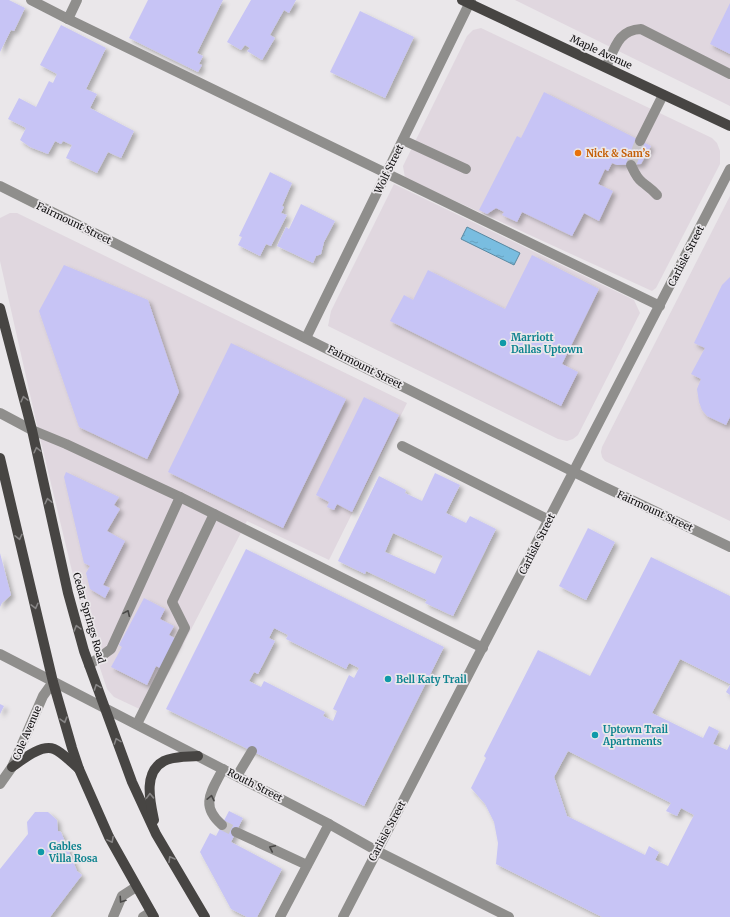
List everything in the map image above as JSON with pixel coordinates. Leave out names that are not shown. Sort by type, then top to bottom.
[{"type":"main road","name":"Maple Avenue","points":[[468,1],[730,126]]},
{"type":"main road","name":"Cedar Springs Road","points":[[0,308],[32,430],[68,593],[89,665],[132,782],[156,834],[205,917]]},
{"type":"main road","points":[[0,458],[53,682],[79,769],[109,837],[150,915]]},
{"type":"main road","points":[[12,767],[36,751],[49,748],[55,749],[79,769]]},
{"type":"main road","points":[[156,834],[150,799],[151,776],[165,760],[176,757],[198,756]]},
{"type":"street","points":[[31,0],[660,306]]},
{"type":"street","points":[[68,19],[77,0]]},
{"type":"street","name":"Wolf Street","points":[[306,338],[403,140],[468,1]]},
{"type":"street","points":[[606,67],[618,40],[623,34],[632,29],[641,29],[730,74]]},
{"type":"street","points":[[640,140],[663,94]]},
{"type":"street","points":[[403,140],[466,169]]},
{"type":"street","points":[[631,165],[635,174],[657,195]]},
{"type":"street","name":"Carlisle Street","points":[[343,917],[730,170]]},
{"type":"street","name":"Fairmount Street","points":[[0,186],[574,472],[730,547]]},
{"type":"street","points":[[0,413],[32,430],[66,444],[180,497],[483,648]]},
{"type":"street","points":[[402,446],[550,520]]},
{"type":"street","points":[[89,665],[111,649],[180,497]]},
{"type":"street","points":[[137,724],[185,628],[172,602],[214,514]]},
{"type":"street","name":"Routh Street","points":[[0,654],[329,824],[377,851],[509,917]]},
{"type":"street","name":"Cole Avenue","points":[[0,784],[12,767],[42,696],[53,682]]},
{"type":"street","points":[[237,776],[252,751]]},
{"type":"street","points":[[222,825],[213,818],[210,811],[209,797],[223,769]]},
{"type":"street","points":[[280,917],[329,824]]},
{"type":"street","points":[[236,832],[307,865]]},
{"type":"street","points":[[112,917],[122,896],[136,887]]},
{"type":"shaded area","points":[[515,0],[730,0],[730,106]]},
{"type":"shaded area","points":[[481,28],[712,138],[717,143],[720,151],[720,164],[656,288],[652,291],[405,178],[403,166],[467,36],[473,30]]},
{"type":"shaded area","points":[[394,184],[634,300],[640,313],[578,435],[573,439],[567,441],[558,439],[328,326],[331,311]]},
{"type":"shaded area","points":[[730,196],[730,521],[605,461],[601,452],[602,447]]},
{"type":"shaded area","points":[[10,213],[17,213],[407,403],[329,560],[247,521],[148,713],[114,697],[107,689],[83,617],[36,421],[0,261],[0,218]]},
{"type":"water","points":[[467,227],[520,253],[514,265],[461,239]]},
{"type":"building","points":[[0,0],[9,0],[25,8],[14,31],[11,30],[0,52]]},
{"type":"building","points":[[148,0],[223,0],[197,53],[203,56],[199,64],[202,65],[198,72],[129,38]]},
{"type":"building","points":[[251,0],[296,0],[289,13],[284,10],[270,35],[275,38],[262,60],[247,51],[250,48],[245,45],[241,50],[227,42]]},
{"type":"building","points":[[730,3],[730,54],[710,44]]},
{"type":"building","points":[[360,11],[414,37],[385,98],[330,72]]},
{"type":"building","points":[[61,25],[106,48],[86,89],[97,94],[90,108],[134,131],[121,158],[108,152],[97,173],[66,158],[72,145],[63,141],[61,144],[55,141],[48,154],[30,147],[20,140],[26,128],[8,119],[19,98],[36,107],[49,81],[53,83],[57,74],[40,65]]},
{"type":"building","points":[[544,92],[651,146],[641,164],[617,165],[612,163],[608,171],[605,169],[598,184],[613,191],[599,221],[584,213],[572,236],[522,212],[517,222],[502,215],[504,212],[496,208],[487,214],[479,210],[517,136],[521,138]]},
{"type":"building","points":[[270,172],[292,183],[282,206],[284,207],[281,213],[287,215],[271,246],[266,244],[260,256],[238,245],[242,237],[239,236]]},
{"type":"building","points":[[301,204],[335,221],[324,242],[321,254],[316,256],[313,263],[277,246],[286,227],[289,229]]},
{"type":"building","name":"Marriott Dallas Uptown","points":[[532,255],[599,289],[562,364],[578,372],[561,406],[390,321],[404,295],[413,300],[428,270],[505,309]]},
{"type":"building","points":[[64,265],[148,300],[179,392],[147,459],[79,427],[39,311]]},
{"type":"building","points":[[730,277],[730,417],[726,425],[707,416],[702,410],[697,389],[701,379],[691,374],[705,348],[694,343],[722,285]]},
{"type":"building","points":[[231,343],[346,399],[283,528],[168,472]]},
{"type":"building","points":[[364,397],[399,415],[352,512],[337,504],[334,510],[327,507],[329,502],[316,495]]},
{"type":"building","points":[[66,472],[119,497],[114,505],[120,509],[107,531],[125,541],[103,585],[110,588],[105,598],[90,589],[86,573],[90,566],[84,563],[64,477]]},
{"type":"building","points":[[435,473],[460,485],[446,513],[466,523],[470,516],[496,529],[453,616],[425,603],[427,600],[366,571],[365,574],[338,561],[379,476],[406,490],[405,493],[422,501]],"holes":[[[393,533],[443,556],[435,574],[385,552]]]},
{"type":"building","points":[[588,528],[615,542],[586,600],[559,586]]},
{"type":"building","name":"Bell Katy Trail","points":[[246,549],[444,647],[364,806],[166,709]],"holes":[[[274,628],[288,635],[286,639],[346,669],[349,663],[359,668],[354,678],[349,675],[333,709],[337,711],[333,721],[323,716],[325,712],[264,681],[261,687],[249,681],[254,672],[258,674],[275,641],[269,638]]]},
{"type":"building","points":[[0,553],[11,595],[2,603],[0,607]]},
{"type":"building","name":"Uptown Trail Apartments","points":[[651,557],[730,596],[730,684],[680,659],[652,713],[703,738],[709,726],[719,731],[713,744],[727,750],[730,744],[730,917],[602,917],[496,864],[498,843],[494,822],[485,804],[471,788],[486,758],[484,756],[538,650],[590,676]],"holes":[[[568,751],[671,803],[666,811],[677,816],[681,808],[694,815],[668,866],[655,860],[659,852],[649,846],[645,855],[567,816],[554,777]]]},
{"type":"building","points":[[144,598],[165,609],[160,619],[174,626],[169,635],[178,640],[162,669],[156,666],[147,685],[111,667],[122,647],[119,645]]},
{"type":"building","points":[[730,685],[730,695],[726,692]]},
{"type":"building","points":[[0,704],[4,706],[0,714]]},
{"type":"building","points":[[229,811],[243,818],[231,842],[282,869],[257,917],[247,917],[231,909],[200,852],[210,833],[216,836]]},
{"type":"building","name":"Gables Villa Rosa","points":[[35,812],[48,812],[57,820],[58,831],[61,832],[77,871],[82,875],[50,917],[0,917],[0,869],[28,834],[27,822]]},
{"type":"tunnel","points":[[631,165],[640,141]]},
{"type":"tunnel","points":[[222,825],[236,832]]},
{"type":"place","name":"Nick & Sam’s","points":[[578,153]]},
{"type":"place","name":"Marriott Dallas Uptown","points":[[503,343]]},
{"type":"place","name":"Bell Katy Trail","points":[[388,679]]},
{"type":"place","name":"Uptown Trail Apartments","points":[[595,735]]},
{"type":"place","name":"Gables Villa Rosa","points":[[41,852]]}]
